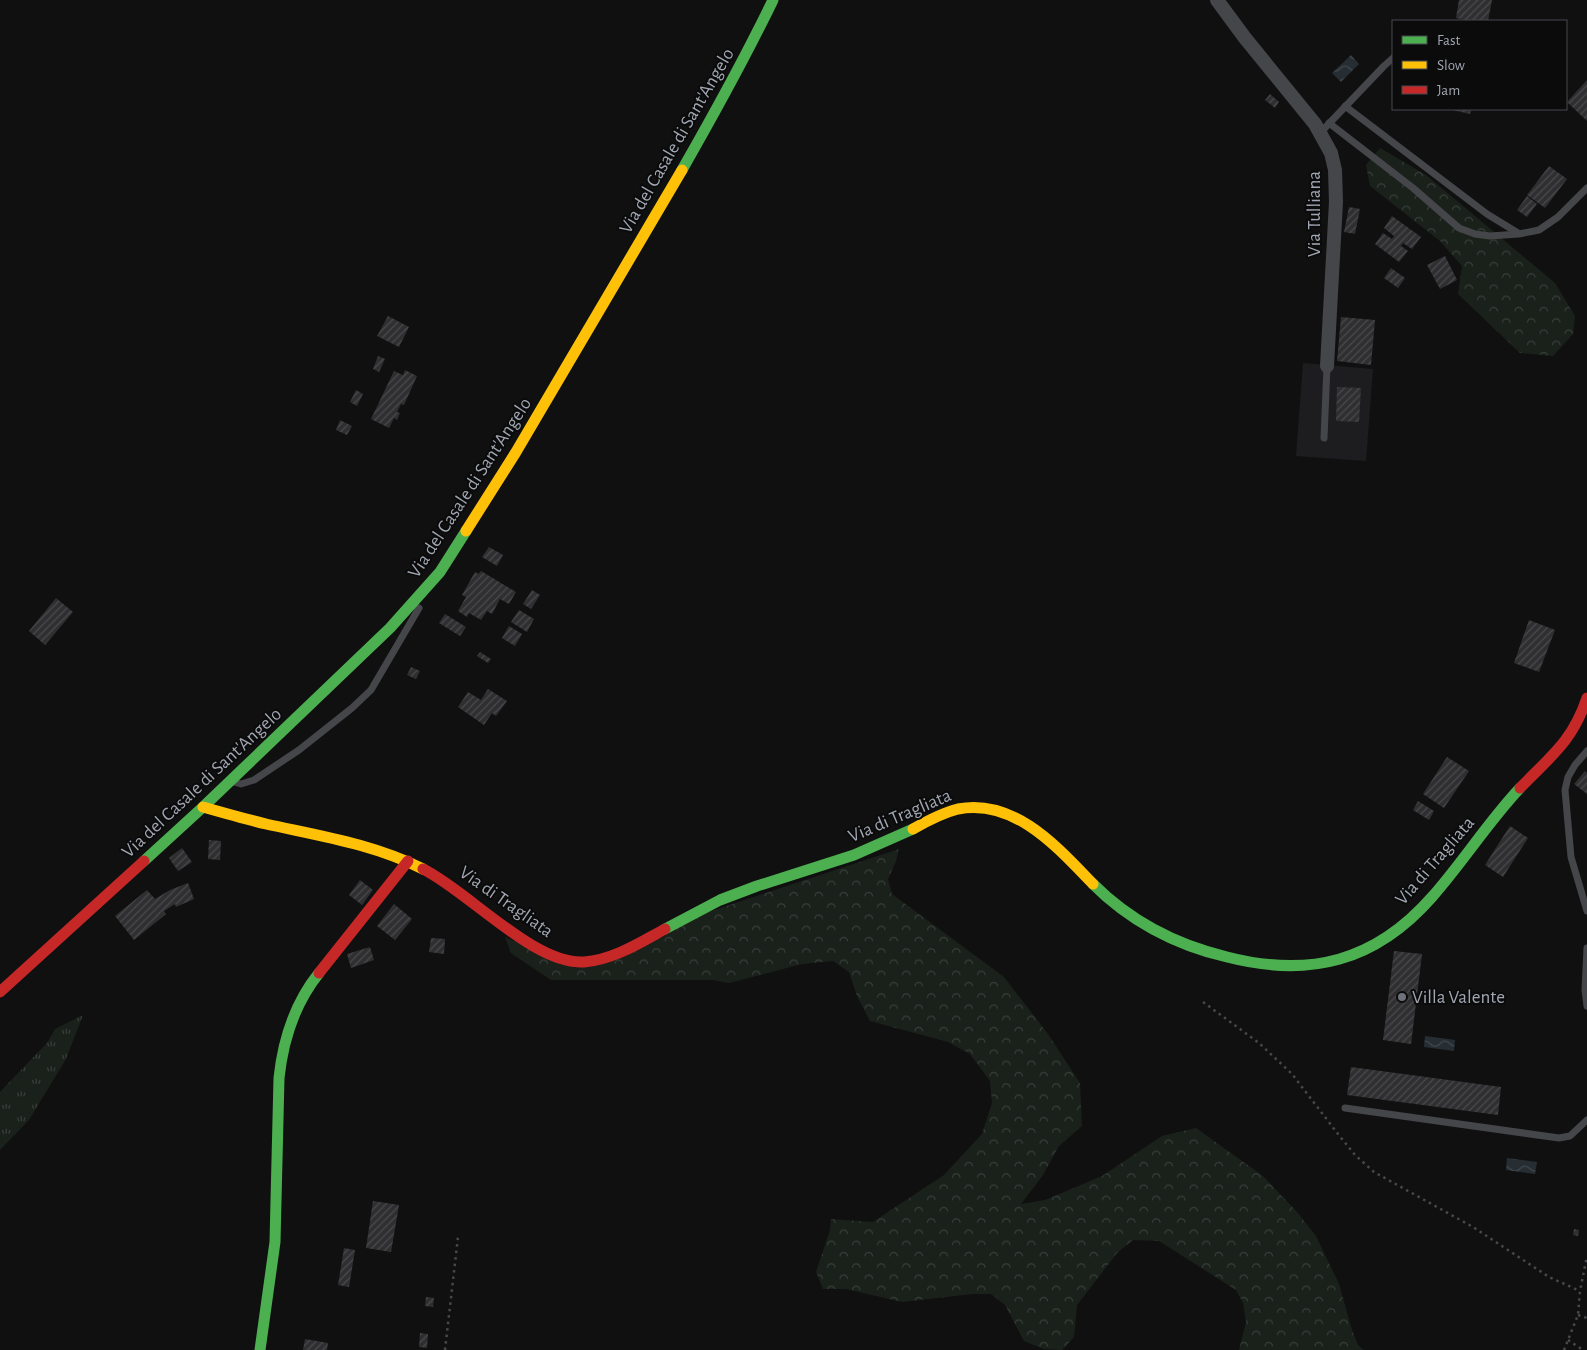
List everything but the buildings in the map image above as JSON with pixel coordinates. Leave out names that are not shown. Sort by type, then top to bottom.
[{"type":"street","name":"Via del Casale di Sant'Angelo","points":[[0,992],[231,781],[390,628],[440,572],[516,452],[714,115],[774,0]]},
{"type":"street","name":"Via Tulliana","points":[[1217,0],[1245,38],[1325,127],[1333,158],[1336,202],[1327,366]]},
{"type":"street","name":"Via di Tragliata","points":[[203,807],[248,820],[351,841],[408,861],[449,884],[540,949],[562,958],[582,962],[602,958],[626,949],[739,891],[854,855],[947,812],[964,808],[991,809],[1017,818],[1044,836],[1121,910],[1165,937],[1200,950],[1246,962],[1288,968],[1313,967],[1341,961],[1368,949],[1399,928],[1429,901],[1519,788],[1567,741],[1581,717],[1587,698]]},
{"type":"street","points":[[260,1350],[275,1242],[278,1189],[279,1078],[281,1058],[288,1030],[295,1012],[316,977],[408,861]]},
{"type":"lane","points":[[1392,59],[1325,127],[1413,188],[1459,228],[1475,234],[1490,236],[1519,234],[1539,230],[1558,217],[1587,188]]},
{"type":"lane","points":[[1345,106],[1486,214],[1519,234]]},
{"type":"lane","name":"Via Tulliana","points":[[1324,438],[1327,366]]},
{"type":"lane","points":[[231,781],[241,784],[254,780],[299,750],[352,708],[371,690],[423,601],[420,596]]},
{"type":"lane","points":[[1587,751],[1568,777],[1565,790],[1570,857],[1587,911]]},
{"type":"lane","points":[[1587,948],[1585,990],[1587,1006]]},
{"type":"lane","points":[[1346,1108],[1559,1138],[1570,1136],[1587,1120]]},
{"type":"path","points":[[1203,1002],[1259,1043],[1292,1074],[1355,1155],[1374,1172],[1473,1227],[1550,1277],[1580,1291]]},
{"type":"path","points":[[445,1350],[458,1237]]},
{"type":"path","points":[[1564,1350],[1578,1315],[1580,1291],[1587,1256]]},
{"type":"path","points":[[1578,1315],[1587,1318]]},
{"type":"path","points":[[1568,1340],[1583,1350]]},
{"type":"shaded area","points":[[1303,363],[1373,369],[1366,461],[1296,456]]},
{"type":"green space","points":[[1380,148],[1426,175],[1555,283],[1575,316],[1573,334],[1553,356],[1520,353],[1458,294],[1462,266],[1440,241],[1370,186],[1366,165]]},
{"type":"green space","points":[[899,849],[888,879],[892,894],[1004,977],[1048,1034],[1080,1083],[1082,1126],[1059,1146],[1043,1175],[1021,1204],[1045,1200],[1102,1176],[1162,1136],[1196,1128],[1263,1176],[1297,1212],[1316,1236],[1339,1284],[1358,1345],[1364,1350],[1239,1350],[1246,1322],[1243,1303],[1236,1290],[1159,1241],[1133,1240],[1117,1253],[1077,1305],[1074,1337],[1062,1350],[1044,1349],[1024,1341],[1005,1305],[991,1294],[972,1294],[902,1302],[846,1289],[823,1289],[816,1272],[830,1230],[831,1219],[873,1222],[944,1175],[982,1134],[992,1103],[990,1081],[970,1054],[948,1042],[870,1021],[857,996],[849,972],[833,961],[802,964],[729,983],[713,980],[551,980],[511,953],[505,937],[575,968],[699,915]]},
{"type":"green space","points":[[83,1015],[66,1059],[29,1120],[0,1150],[0,1092],[47,1043],[55,1029]]},
{"type":"water","points":[[1351,55],[1359,64],[1341,82],[1332,73]]},
{"type":"water","points":[[1425,1036],[1455,1040],[1454,1051],[1424,1047]]},
{"type":"water","points":[[1507,1158],[1537,1162],[1535,1174],[1506,1170]]},
{"type":"traffic: fast","points":[[682,170],[729,86],[773,0]]},
{"type":"traffic: fast","points":[[144,861],[390,628],[440,572],[466,531]]},
{"type":"traffic: fast","points":[[1093,884],[1138,920],[1172,938],[1208,952],[1257,963],[1286,966],[1313,964],[1339,959],[1364,950],[1387,937],[1410,919],[1443,884],[1497,814],[1520,788]]},
{"type":"traffic: fast","points":[[665,929],[720,900],[854,855],[913,829]]},
{"type":"traffic: fast","points":[[260,1350],[275,1242],[279,1078],[281,1064],[287,1036],[297,1009],[319,973]]},
{"type":"traffic: slow","points":[[466,531],[516,452],[682,170]]},
{"type":"traffic: slow","points":[[203,807],[366,847],[404,860],[423,869]]},
{"type":"traffic: slow","points":[[913,829],[940,815],[958,809],[979,808],[998,811],[1017,818],[1034,829],[1093,884]]},
{"type":"traffic: jam","points":[[1520,788],[1560,748],[1575,726],[1587,698]]},
{"type":"traffic: jam","points":[[0,992],[144,861]]},
{"type":"traffic: jam","points":[[319,973],[408,861]]},
{"type":"traffic: jam","points":[[423,869],[441,879],[523,940],[544,952],[565,960],[584,962],[606,958],[626,950],[665,929]]},
{"type":"place","name":"Villa Valente","points":[[1402,997]]}]
